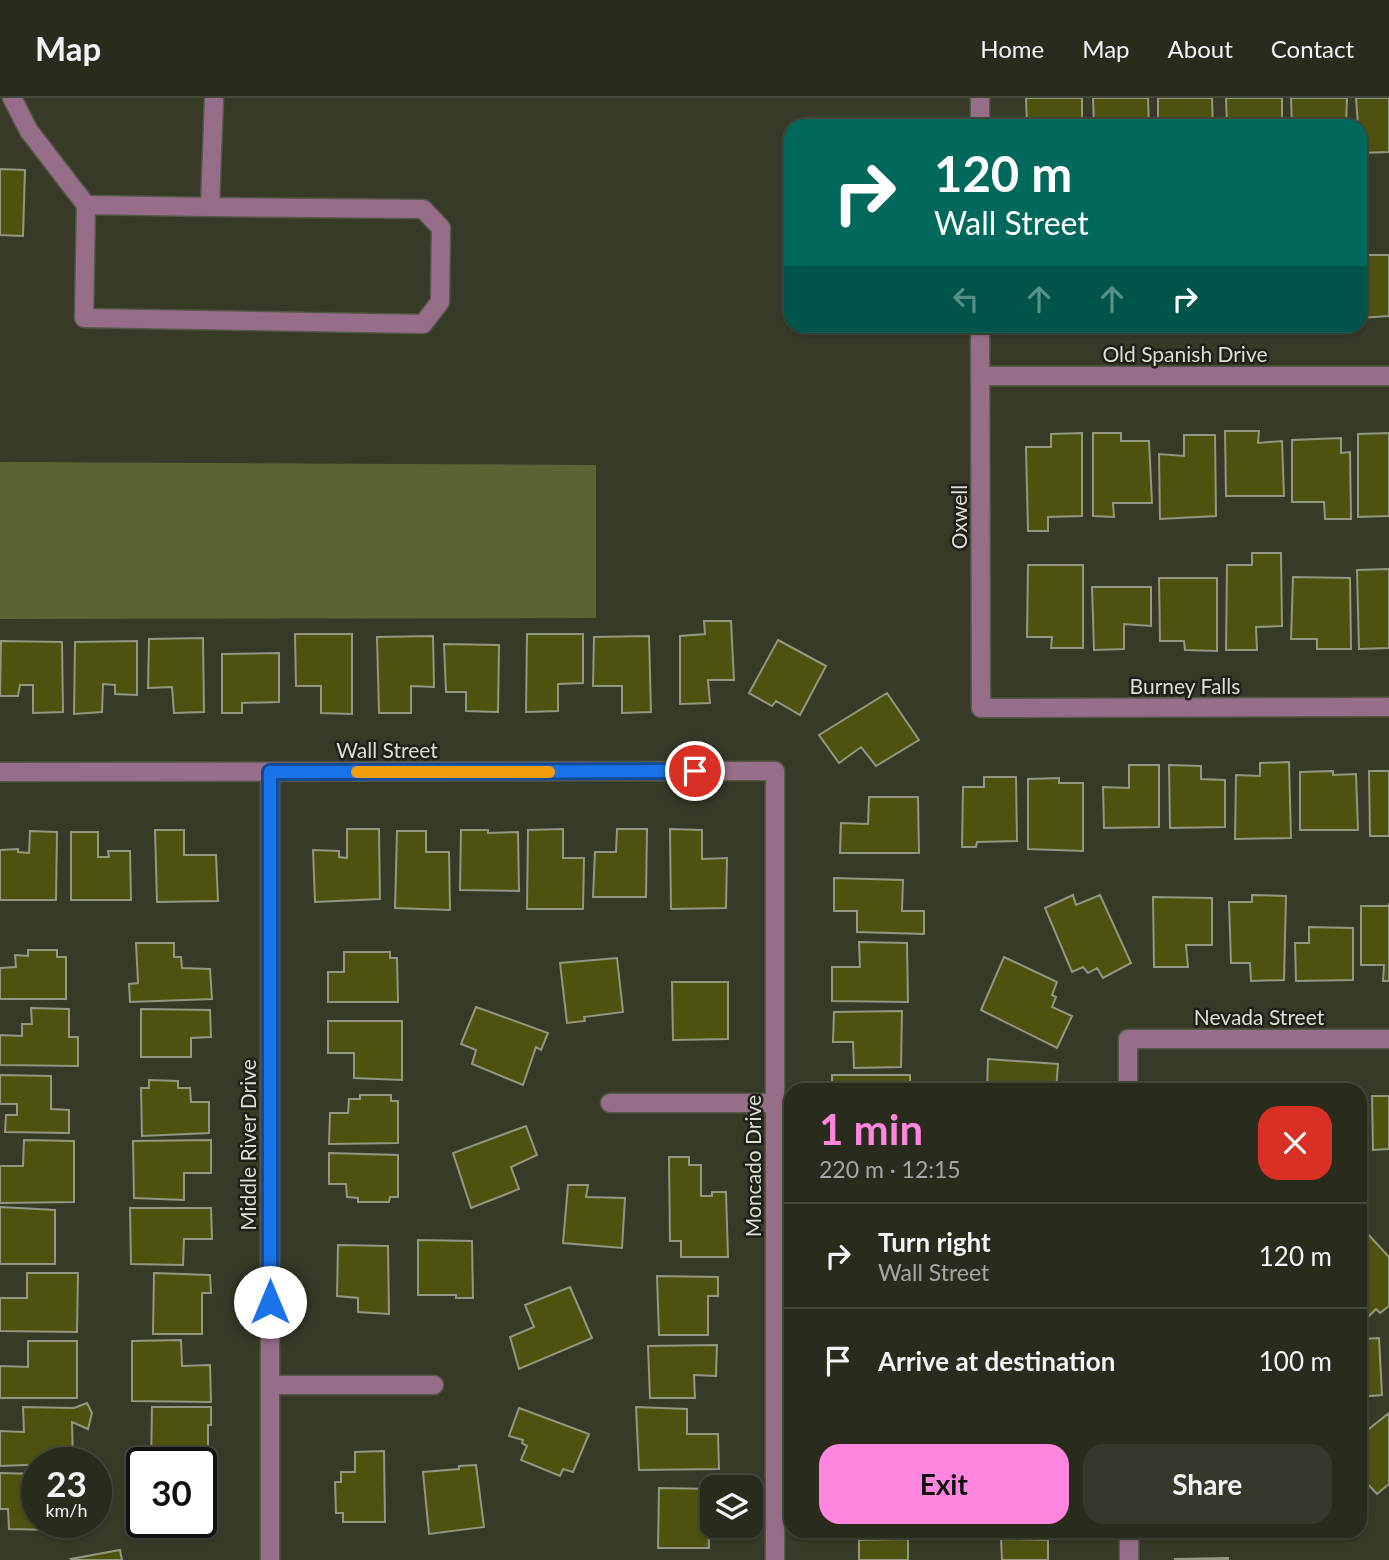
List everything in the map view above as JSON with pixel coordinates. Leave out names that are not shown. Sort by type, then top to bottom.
[{"type":"street","points":[[12,98],[29,131],[86,205],[84,318],[423,324],[440,302],[441,228],[423,209],[86,205]]},
{"type":"street","points":[[210,207],[214,98]]},
{"type":"street","points":[[980,98],[980,119]]},
{"type":"street","name":"Oxwell","points":[[980,333],[981,708]]},
{"type":"street","name":"Old Spanish Drive","points":[[980,376],[1389,376]]},
{"type":"street","name":"Burney Falls","points":[[981,708],[1389,707]]},
{"type":"street","name":"Wall Street","points":[[0,772],[775,771]]},
{"type":"street","name":"Moncado Drive","points":[[775,771],[775,1560]]},
{"type":"street","name":"Middle River Drive","points":[[270,772],[270,1560]]},
{"type":"street","name":"Nevada Street","points":[[1128,1083],[1128,1039],[1389,1039]]},
{"type":"street","points":[[611,1103],[775,1103]]},
{"type":"street","points":[[270,1385],[435,1385]]},
{"type":"street","points":[[1129,1538],[1129,1560]]},
{"type":"green space","points":[[0,462],[596,465],[596,618],[0,619]]},
{"type":"building","points":[[1026,98],[1082,98],[1082,119],[1027,119]]},
{"type":"building","points":[[1093,98],[1148,98],[1149,119],[1094,119]]},
{"type":"building","points":[[1158,98],[1212,98],[1213,119],[1158,119]]},
{"type":"building","points":[[1226,98],[1282,98],[1282,119],[1227,119]]},
{"type":"building","points":[[1291,98],[1347,98],[1346,119],[1292,119]]},
{"type":"building","points":[[1356,98],[1389,98],[1389,152],[1367,153],[1367,119],[1358,119]]},
{"type":"building","points":[[0,169],[25,170],[23,236],[0,235]]},
{"type":"building","points":[[1367,255],[1389,255],[1389,316],[1367,318]]},
{"type":"building","points":[[1225,431],[1259,431],[1258,443],[1282,441],[1284,496],[1226,496]]},
{"type":"building","points":[[1082,433],[1082,516],[1048,517],[1048,531],[1028,531],[1026,447],[1051,447],[1051,434]]},
{"type":"building","points":[[1093,433],[1121,433],[1121,441],[1149,441],[1152,503],[1113,503],[1114,517],[1093,516]]},
{"type":"building","points":[[1389,433],[1389,516],[1358,517],[1358,434]]},
{"type":"building","points":[[1184,435],[1215,435],[1216,516],[1160,519],[1159,454],[1184,456]]},
{"type":"building","points":[[1341,438],[1341,453],[1350,452],[1351,519],[1325,519],[1324,502],[1292,502],[1292,440]]},
{"type":"building","points":[[1252,553],[1281,553],[1282,626],[1256,627],[1257,650],[1226,650],[1227,565],[1252,565]]},
{"type":"building","points":[[1028,565],[1083,565],[1083,648],[1051,648],[1052,637],[1027,637]]},
{"type":"building","points":[[1389,569],[1389,648],[1359,649],[1357,570]]},
{"type":"building","points":[[1293,577],[1350,578],[1351,649],[1317,649],[1317,639],[1291,639]]},
{"type":"building","points":[[1159,578],[1217,578],[1217,651],[1185,650],[1184,641],[1160,641]]},
{"type":"building","points":[[1092,587],[1151,587],[1151,626],[1124,624],[1124,649],[1094,650]]},
{"type":"building","points":[[704,621],[731,621],[734,680],[708,680],[710,703],[680,704],[680,636],[705,634]]},
{"type":"building","points":[[295,634],[352,634],[352,714],[321,713],[321,686],[296,686]]},
{"type":"building","points":[[527,634],[583,634],[583,683],[558,684],[558,711],[526,712]]},
{"type":"building","points":[[433,636],[434,687],[411,686],[411,713],[379,713],[377,637]]},
{"type":"building","points":[[649,636],[651,712],[622,713],[622,686],[593,686],[594,637]]},
{"type":"building","points":[[203,638],[204,712],[174,713],[172,687],[148,688],[149,639]]},
{"type":"building","points":[[778,640],[826,666],[800,715],[776,701],[772,706],[749,693]]},
{"type":"building","points":[[1,641],[62,642],[63,712],[33,713],[33,685],[20,685],[18,696],[0,696]]},
{"type":"building","points":[[137,641],[137,695],[115,694],[115,685],[103,684],[102,712],[74,714],[75,642]]},
{"type":"building","points":[[444,644],[499,645],[498,712],[466,711],[466,692],[446,692]]},
{"type":"building","points":[[279,653],[279,702],[242,703],[242,713],[222,713],[222,654]]},
{"type":"building","points":[[887,693],[919,740],[876,766],[861,747],[839,763],[819,735]]},
{"type":"building","points":[[1289,762],[1291,838],[1235,839],[1236,775],[1260,776],[1260,763]]},
{"type":"building","points":[[1129,765],[1159,765],[1159,827],[1104,828],[1103,787],[1129,788]]},
{"type":"building","points":[[1169,765],[1201,766],[1201,779],[1225,780],[1225,827],[1170,828]]},
{"type":"building","points":[[1333,771],[1333,775],[1356,774],[1358,830],[1300,830],[1300,772]]},
{"type":"building","points":[[1369,771],[1389,771],[1389,836],[1370,836]]},
{"type":"building","points":[[984,777],[1016,777],[1017,841],[977,842],[976,847],[962,847],[963,787],[984,787]]},
{"type":"building","points":[[1059,778],[1059,783],[1083,783],[1083,851],[1028,849],[1028,779]]},
{"type":"building","points":[[869,797],[918,797],[919,853],[840,853],[841,823],[868,824]]},
{"type":"building","points":[[347,829],[379,829],[380,899],[315,902],[313,850],[339,851],[339,857],[347,858]]},
{"type":"building","points":[[563,829],[563,858],[584,858],[583,909],[527,909],[528,830]]},
{"type":"building","points":[[617,829],[647,829],[646,897],[593,897],[595,852],[616,852]]},
{"type":"building","points":[[670,829],[702,830],[702,859],[727,858],[726,908],[671,909]]},
{"type":"building","points":[[155,830],[184,830],[184,855],[216,855],[218,901],[157,902]]},
{"type":"building","points":[[461,830],[518,832],[519,891],[460,890]]},
{"type":"building","points":[[30,831],[57,832],[56,900],[0,900],[0,850],[18,849],[18,852],[29,853]]},
{"type":"building","points":[[397,831],[426,831],[426,852],[449,852],[450,910],[395,908]]},
{"type":"building","points":[[71,832],[98,832],[98,857],[109,857],[108,851],[130,851],[131,900],[71,900]]},
{"type":"building","points":[[834,878],[903,880],[902,911],[924,911],[924,934],[857,932],[857,911],[834,911]]},
{"type":"building","points":[[1073,895],[1076,905],[1100,895],[1131,963],[1103,978],[1097,968],[1088,973],[1083,967],[1072,972],[1045,908]]},
{"type":"building","points":[[1252,895],[1286,896],[1284,980],[1251,981],[1250,963],[1231,963],[1229,902],[1252,902]]},
{"type":"building","points":[[1153,897],[1212,898],[1212,945],[1186,945],[1188,967],[1154,967]]},
{"type":"building","points":[[1361,906],[1389,906],[1389,981],[1383,981],[1384,965],[1361,965]]},
{"type":"building","points":[[1309,927],[1353,928],[1353,980],[1296,981],[1295,943],[1309,943]]},
{"type":"building","points":[[859,942],[907,943],[908,1002],[832,1001],[832,967],[860,967]]},
{"type":"building","points":[[136,943],[174,943],[174,957],[181,957],[182,968],[210,969],[212,999],[130,1002],[129,984],[138,983]]},
{"type":"building","points":[[28,950],[57,950],[57,957],[66,957],[66,999],[0,999],[0,968],[16,967],[15,955],[28,956]]},
{"type":"building","points":[[344,952],[390,952],[390,958],[397,958],[398,1002],[328,1002],[328,972],[344,972]]},
{"type":"building","points":[[1004,957],[1057,982],[1052,995],[1056,997],[1052,1007],[1072,1016],[1057,1048],[981,1010]]},
{"type":"building","points":[[617,958],[623,1012],[584,1017],[585,1021],[567,1023],[560,963]]},
{"type":"building","points":[[672,982],[728,982],[728,1039],[673,1040]]},
{"type":"building","points":[[476,1007],[548,1033],[541,1050],[536,1047],[523,1085],[472,1064],[476,1050],[461,1044]]},
{"type":"building","points":[[31,1008],[69,1009],[69,1037],[78,1037],[78,1066],[0,1065],[0,1035],[22,1036],[22,1024],[32,1024]]},
{"type":"building","points":[[141,1009],[210,1010],[211,1037],[191,1038],[191,1057],[141,1057]]},
{"type":"building","points":[[902,1011],[901,1067],[854,1068],[853,1042],[833,1042],[834,1012]]},
{"type":"building","points":[[328,1021],[402,1021],[402,1080],[354,1078],[354,1053],[328,1053]]},
{"type":"building","points":[[988,1059],[1058,1064],[1057,1083],[987,1083]]},
{"type":"building","points":[[0,1075],[51,1076],[51,1109],[69,1110],[69,1133],[5,1132],[6,1115],[17,1115],[17,1104],[0,1104]]},
{"type":"building","points":[[832,1075],[910,1075],[910,1083],[832,1083]]},
{"type":"building","points":[[149,1080],[178,1081],[178,1088],[190,1088],[191,1102],[209,1102],[209,1133],[142,1136],[141,1088],[149,1088]]},
{"type":"building","points":[[360,1095],[391,1095],[391,1101],[398,1101],[398,1143],[329,1144],[330,1113],[348,1113],[349,1099],[360,1099]]},
{"type":"building","points":[[1372,1096],[1389,1096],[1389,1149],[1373,1150]]},
{"type":"building","points":[[526,1126],[537,1155],[511,1167],[519,1189],[471,1208],[453,1153]]},
{"type":"building","points":[[24,1140],[74,1141],[74,1202],[0,1203],[0,1166],[23,1166]]},
{"type":"building","points":[[211,1140],[211,1173],[184,1173],[184,1200],[134,1198],[133,1141]]},
{"type":"building","points":[[329,1153],[398,1155],[398,1197],[390,1197],[389,1202],[358,1202],[358,1198],[347,1197],[346,1184],[329,1184]]},
{"type":"building","points":[[669,1157],[689,1157],[689,1165],[701,1165],[701,1196],[712,1196],[712,1192],[726,1192],[728,1257],[681,1257],[681,1241],[670,1241]]},
{"type":"building","points":[[568,1185],[588,1185],[586,1197],[625,1198],[622,1248],[563,1243]]},
{"type":"building","points":[[0,1207],[55,1210],[55,1264],[0,1264]]},
{"type":"building","points":[[130,1208],[211,1208],[212,1239],[184,1239],[183,1265],[131,1264]]},
{"type":"building","points":[[1367,1233],[1389,1257],[1389,1306],[1380,1313],[1376,1309],[1367,1318]]},
{"type":"building","points":[[418,1240],[472,1241],[473,1298],[418,1295]]},
{"type":"building","points":[[338,1245],[388,1246],[389,1314],[358,1312],[358,1298],[337,1296]]},
{"type":"building","points":[[27,1273],[78,1273],[77,1332],[0,1331],[0,1298],[27,1298]]},
{"type":"building","points":[[154,1273],[210,1275],[211,1293],[202,1293],[202,1334],[153,1334]]},
{"type":"building","points":[[657,1276],[718,1277],[718,1296],[708,1296],[708,1335],[659,1335]]},
{"type":"building","points":[[570,1287],[592,1338],[519,1369],[510,1337],[534,1327],[525,1305]]},
{"type":"building","points":[[1379,1338],[1382,1395],[1367,1396],[1367,1339]]},
{"type":"building","points":[[181,1340],[182,1366],[210,1365],[211,1402],[132,1401],[132,1341]]},
{"type":"building","points":[[28,1341],[77,1341],[77,1398],[0,1398],[0,1366],[28,1367]]},
{"type":"building","points":[[717,1345],[716,1376],[694,1375],[695,1398],[650,1398],[648,1346]]},
{"type":"building","points":[[87,1403],[92,1413],[88,1429],[72,1422],[73,1447],[21,1447],[21,1465],[0,1466],[0,1431],[24,1432],[23,1407],[74,1408]]},
{"type":"building","points":[[152,1407],[211,1407],[208,1447],[151,1447]]},
{"type":"building","points":[[636,1407],[687,1409],[687,1434],[718,1434],[719,1469],[639,1470]]},
{"type":"building","points":[[519,1408],[589,1434],[573,1472],[563,1469],[560,1476],[521,1460],[527,1446],[522,1443],[523,1440],[509,1436]]},
{"type":"building","points":[[1389,1413],[1389,1484],[1377,1494],[1367,1483],[1367,1430]]},
{"type":"building","points":[[384,1451],[385,1522],[343,1522],[343,1513],[336,1513],[335,1482],[341,1482],[341,1472],[355,1472],[355,1452]]},
{"type":"building","points":[[476,1465],[484,1527],[429,1534],[423,1472]]},
{"type":"building","points":[[0,1473],[21,1474],[21,1529],[9,1529],[8,1509],[0,1509]]},
{"type":"building","points":[[659,1488],[700,1489],[700,1538],[709,1538],[709,1548],[658,1548]]},
{"type":"building","points":[[908,1539],[908,1560],[859,1560],[859,1540]]},
{"type":"building","points":[[1001,1539],[1048,1540],[1048,1560],[1002,1560]]},
{"type":"building","points":[[120,1550],[122,1560],[71,1559]]},
{"type":"building","points":[[1175,1559],[1228,1560],[1175,1560]]},
{"type":"slow traffic","points":[[357,772],[549,772]]},
{"type":"route","points":[[270,1302],[270,772],[695,771]]}]
